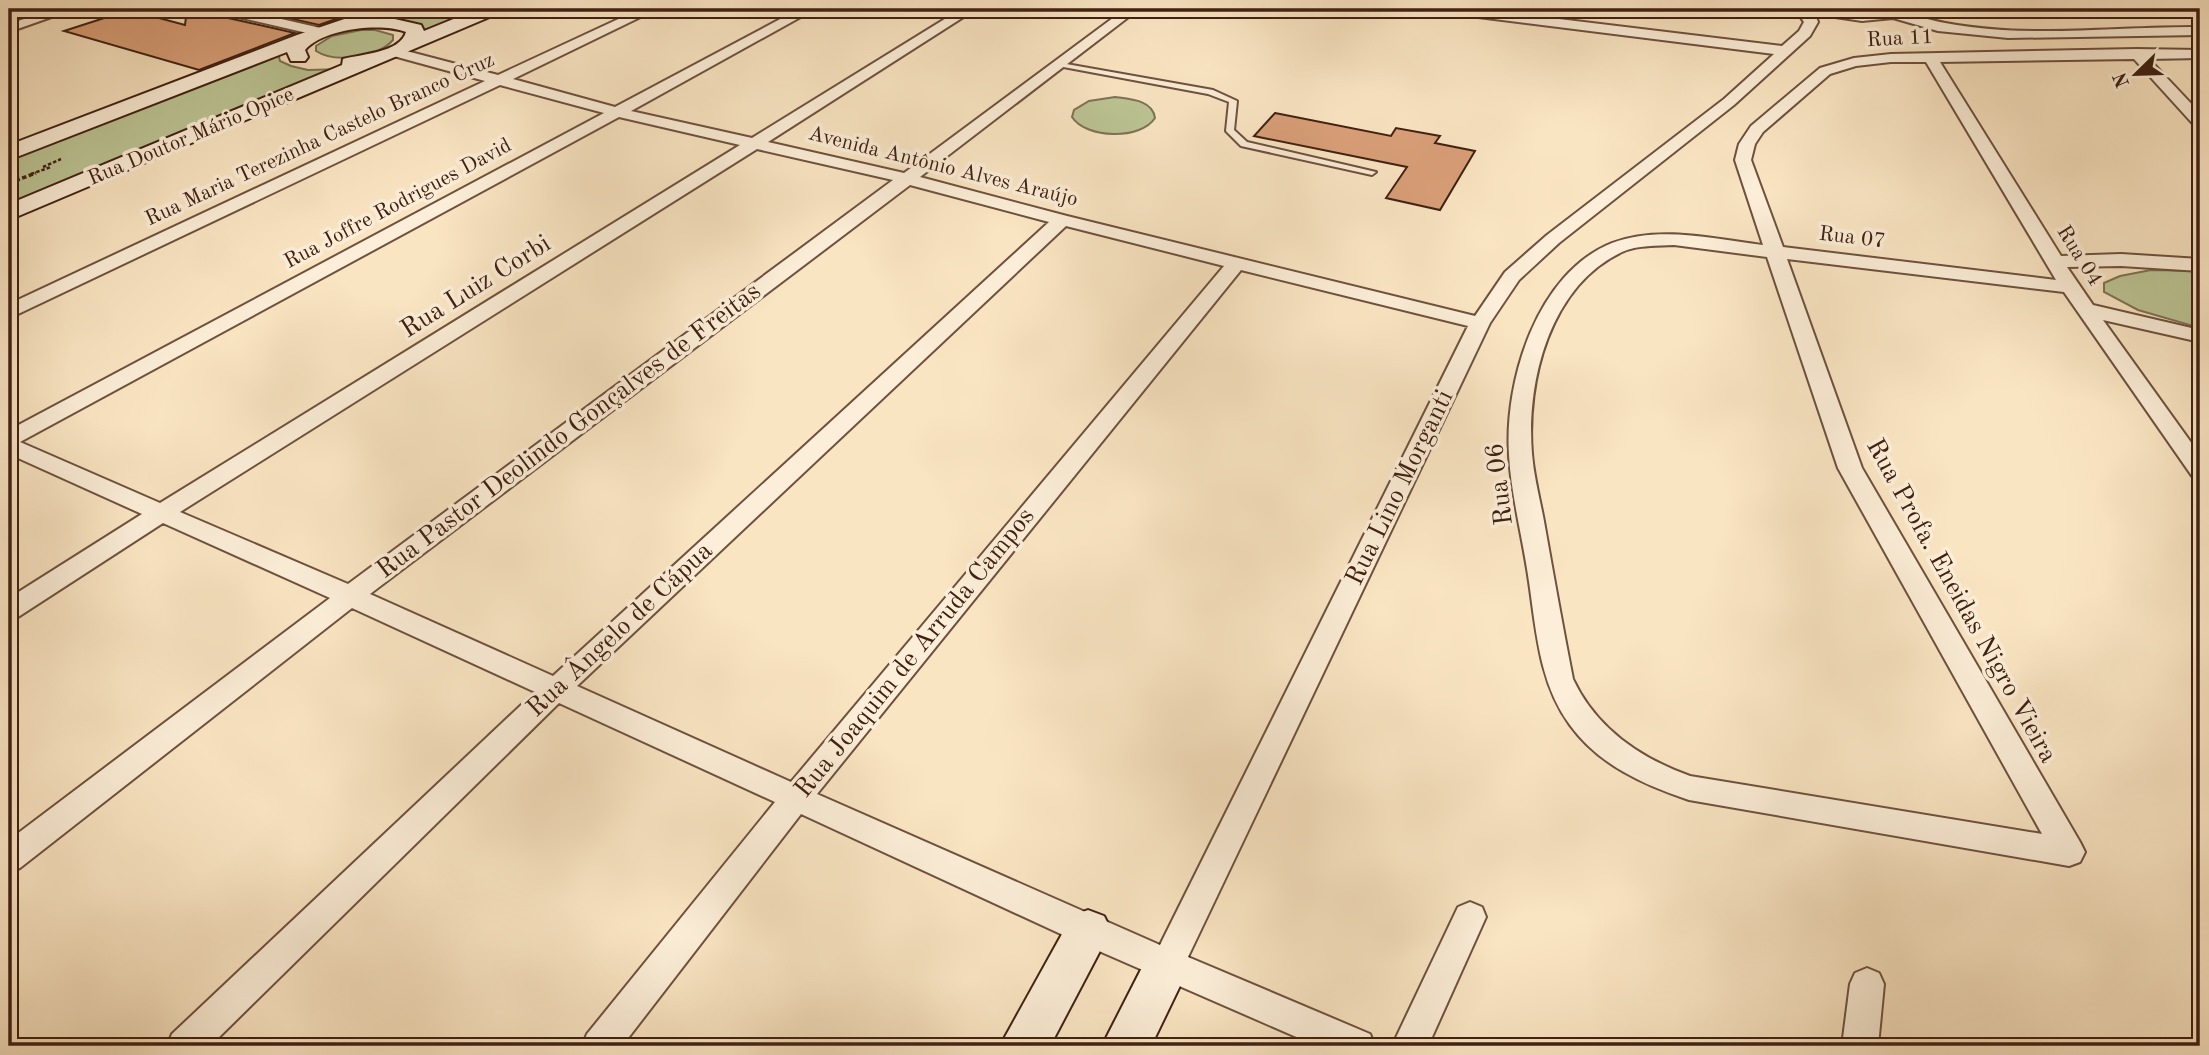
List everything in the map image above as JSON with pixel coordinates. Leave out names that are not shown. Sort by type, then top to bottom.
[{"type":"street","points":[[9,28],[67,9]]},
{"type":"street","points":[[221,9],[312,35]]},
{"type":"street","points":[[355,24],[391,9]]},
{"type":"street","points":[[312,35],[295,49],[296,56],[307,62],[326,64],[373,59],[493,9]]},
{"type":"street","name":"Rua Maria Terezinha Castelo Branco Cruz","points":[[9,311],[650,9]]},
{"type":"street","name":"Rua Joffre Rodrigues David","points":[[9,439],[808,9]]},
{"type":"street","name":"Rua Luiz Corbi","points":[[9,610],[970,9]]},
{"type":"street","name":"Rua Pastor Deolindo Gonçalves de Freitas","points":[[9,859],[350,596],[1133,9]]},
{"type":"street","points":[[1446,9],[1784,51]]},
{"type":"street","points":[[1801,9],[1811,16],[1805,33]]},
{"type":"street","points":[[1812,9],[1875,17]]},
{"type":"street","points":[[1805,33],[1875,17],[1898,15],[1913,9]]},
{"type":"street","points":[[1996,9],[2055,13],[2118,9]]},
{"type":"street","points":[[2124,9],[2160,30]]},
{"type":"street","points":[[1898,15],[1941,28],[2010,34],[2160,30],[2200,32]]},
{"type":"street","points":[[9,153],[312,35],[355,24],[382,21],[402,23],[414,29],[416,36],[402,48]]},
{"type":"street","name":"Rua Lino Morganti","points":[[1126,1046],[1480,323],[1512,276],[1553,239],[1729,102],[1805,33]]},
{"type":"street","name":"Avenida Antônio Alves Araújo","points":[[402,48],[496,81],[617,112],[905,178],[1062,220],[1480,323]]},
{"type":"street","points":[[2136,53],[2200,122]]},
{"type":"street","name":"Rua 11","points":[[1854,62],[2136,53],[2200,54]]},
{"type":"street","name":"Rua 04","points":[[1931,58],[2070,287],[2200,471]]},
{"type":"street","name":"Rua Doutor Mário Opice","points":[[9,213],[373,59]]},
{"type":"street","name":"Rua Profa. Eneidas Nigro Vieira","points":[[1854,62],[1825,71],[1757,129],[1747,144],[1743,160],[1850,468],[2069,852]]},
{"type":"street","name":"Rua Ângelo de Cápua","points":[[185,1046],[555,690],[1062,220]]},
{"type":"street","name":"Rua 07","points":[[1628,244],[1674,240],[2070,287]]},
{"type":"street","name":"Rua 06","points":[[1628,244],[1605,253],[1576,277],[1554,304],[1538,336],[1522,390],[1520,453],[1559,679],[1574,712],[1603,743],[1643,769],[1689,788],[2069,852]]},
{"type":"street","points":[[2055,262],[2121,260],[2200,265]]},
{"type":"street","name":"Rua Joaquim de Arruda Campos","points":[[600,1046],[796,799],[1236,263]]},
{"type":"street","points":[[2087,310],[2200,336]]},
{"type":"street","points":[[9,446],[350,596],[1088,930],[1357,1046]]},
{"type":"street","points":[[1410,1046],[1470,917]]},
{"type":"street","points":[[1024,1046],[1088,930]]},
{"type":"street","points":[[1860,1046],[1867,984]]},
{"type":"lane","points":[[1058,64],[1210,92],[1233,102],[1230,131],[1244,144],[1372,172]]},
{"type":"green space","points":[[391,9],[484,9],[424,35],[419,25],[393,19],[363,20]]},
{"type":"green space","points":[[375,30],[393,35],[393,40],[377,51],[356,57],[334,57],[316,51],[316,46],[332,36]]},
{"type":"green space","points":[[278,53],[280,61],[291,66],[308,70],[344,69],[9,208],[9,159]]},
{"type":"green space","points":[[1115,97],[1145,104],[1150,107],[1155,118],[1138,130],[1114,134],[1089,130],[1072,117],[1074,110],[1089,101]]},
{"type":"green space","points":[[2151,270],[2200,271],[2200,328],[2138,310],[2104,292],[2104,283],[2120,276]]},
{"type":"building","points":[[187,9],[211,9],[215,15],[295,33],[199,70],[64,31],[129,10],[185,25]]},
{"type":"building","points":[[248,9],[359,9],[359,11],[319,25]]},
{"type":"building","points":[[1275,113],[1391,136],[1396,128],[1440,136],[1435,143],[1475,151],[1440,210],[1386,198],[1407,167],[1254,136]]}]
